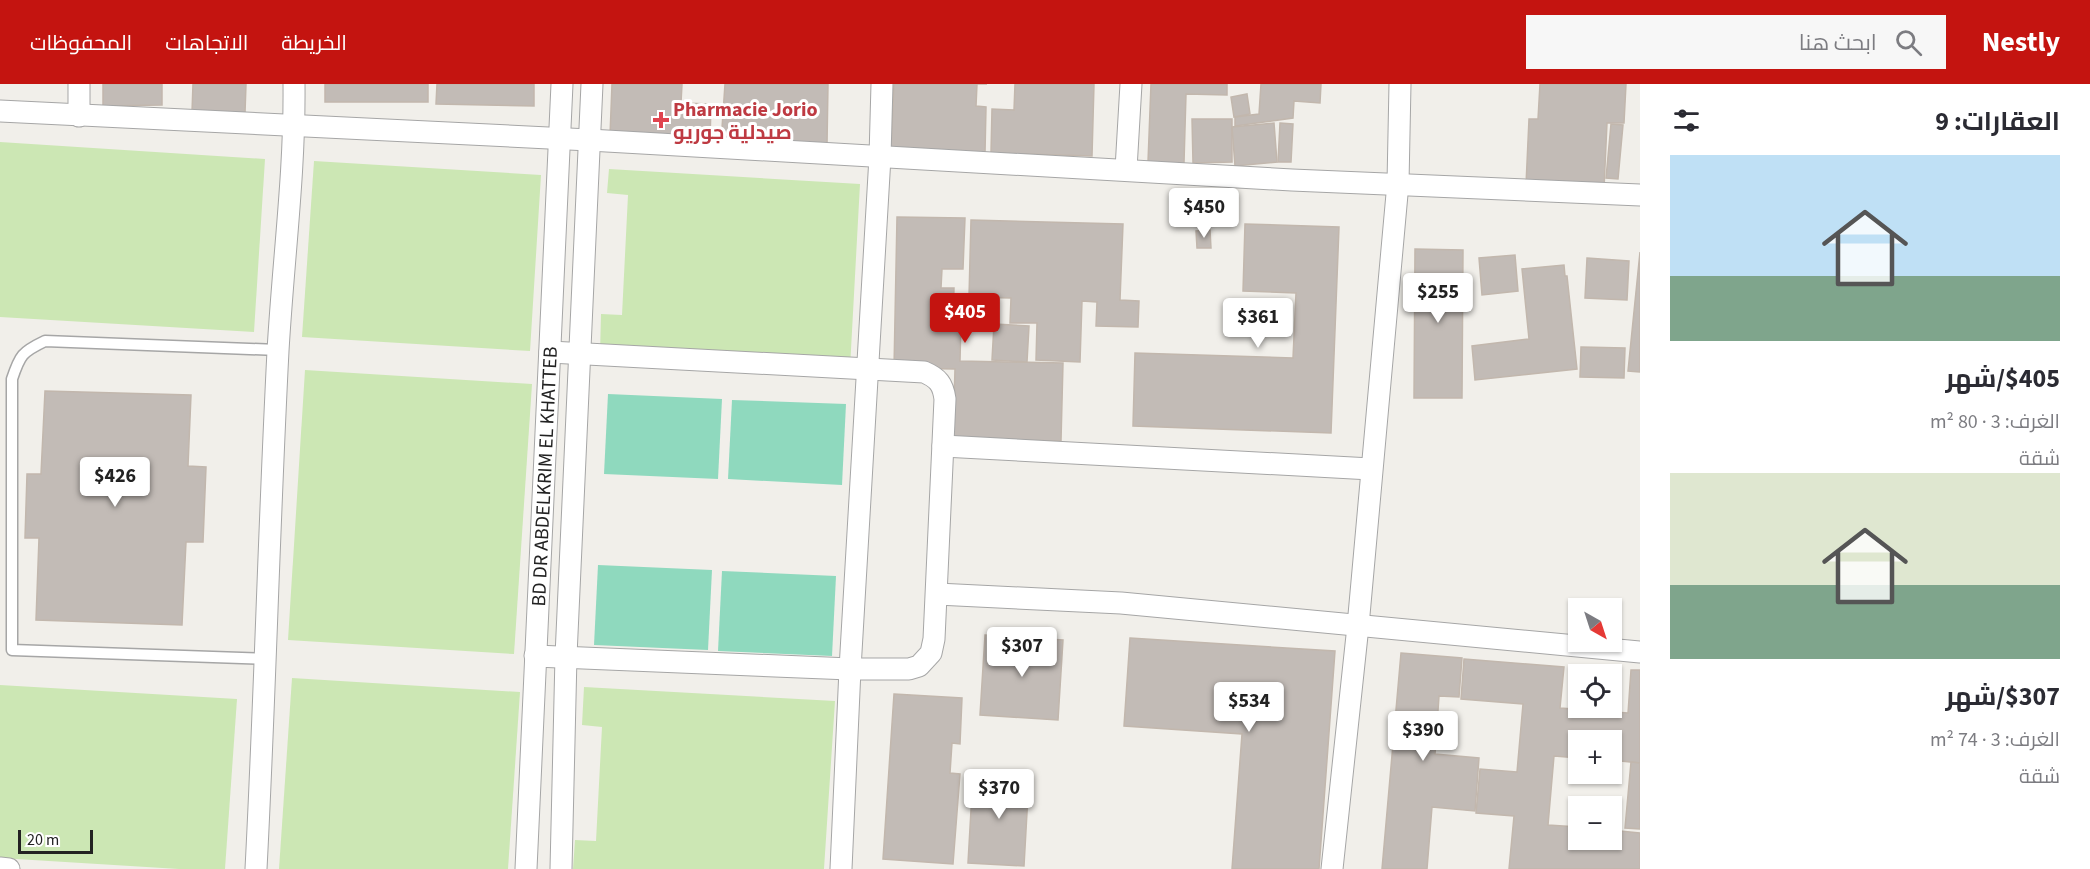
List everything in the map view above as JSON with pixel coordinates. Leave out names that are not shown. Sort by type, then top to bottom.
[{"type":"street","points":[[79,84],[79,116]]},
{"type":"street","points":[[256,869],[267,659],[278,350],[294,124],[294,84]]},
{"type":"street","name":"BD DR ABDELKRIM EL KHATTEB","points":[[526,869],[562,84]]},
{"type":"street","points":[[561,869],[566,656],[592,84]]},
{"type":"street","points":[[841,869],[850,669],[880,157],[882,84]]},
{"type":"street","points":[[1126,169],[1131,84]]},
{"type":"street","points":[[1332,869],[1358,626],[1398,183],[1400,84]]},
{"type":"street","points":[[0,111],[294,124],[1293,180],[1640,195]]},
{"type":"street","points":[[535,656],[850,669],[909,669],[919,666],[931,653],[937,594],[945,399],[944,388],[939,380],[924,372],[550,352]]},
{"type":"street","points":[[943,447],[1371,469]]},
{"type":"street","points":[[937,594],[1121,603],[1640,652]]},
{"type":"street","points":[[0,868],[9,869]]},
{"type":"lane","points":[[267,659],[12,650],[12,379],[19,358],[31,348],[45,341],[278,350]]},
{"type":"green space","points":[[0,142],[265,159],[254,332],[0,317]]},
{"type":"green space","points":[[314,161],[541,175],[530,351],[302,337]]},
{"type":"green space","points":[[609,169],[860,184],[850,368],[600,354],[601,314],[622,315],[628,195],[607,193]]},
{"type":"green space","points":[[305,370],[532,384],[514,654],[288,640]]},
{"type":"green space","points":[[608,394],[722,399],[718,479],[604,474]]},
{"type":"green space","points":[[732,400],[846,404],[842,485],[728,479]]},
{"type":"green space","points":[[598,565],[712,570],[708,650],[594,645]]},
{"type":"green space","points":[[722,571],[836,576],[832,656],[718,651]]},
{"type":"green space","points":[[292,678],[520,692],[508,869],[279,869]]},
{"type":"green space","points":[[0,685],[237,699],[225,869],[179,869],[0,858]]},
{"type":"green space","points":[[584,687],[835,701],[824,869],[573,869],[575,840],[596,841],[602,727],[582,725]]},
{"type":"building","points":[[103,84],[162,84],[162,105],[103,106]]},
{"type":"building","points":[[193,84],[246,84],[245,113],[192,112]]},
{"type":"building","points":[[325,84],[428,84],[428,102],[325,102]]},
{"type":"building","points":[[437,84],[534,84],[534,106],[436,104]]},
{"type":"building","name":"Pharmacie Jorio صيدلية جوريو","points":[[612,84],[682,84],[681,103],[711,104],[710,140],[610,136]]},
{"type":"building","points":[[725,84],[828,84],[827,145],[721,143]]},
{"type":"building","points":[[894,84],[977,84],[976,106],[986,107],[985,153],[891,149]]},
{"type":"building","points":[[1015,84],[1094,84],[1092,156],[991,153],[992,109],[1014,110]]},
{"type":"building","points":[[1151,84],[1227,84],[1227,95],[1186,94],[1184,163],[1148,162]]},
{"type":"building","points":[[1261,84],[1321,84],[1320,103],[1294,101],[1293,118],[1235,126],[1235,117],[1259,114]]},
{"type":"building","points":[[1540,84],[1626,84],[1624,123],[1607,123],[1604,188],[1526,185],[1529,119],[1538,119]]},
{"type":"building","points":[[1247,94],[1250,114],[1234,117],[1231,97]]},
{"type":"building","points":[[1192,119],[1232,119],[1232,162],[1193,163]]},
{"type":"building","points":[[1274,123],[1277,162],[1235,166],[1232,127]]},
{"type":"building","points":[[1280,123],[1293,124],[1291,162],[1278,162]]},
{"type":"building","points":[[1611,124],[1623,125],[1618,179],[1606,178]]},
{"type":"building","points":[[897,217],[965,218],[963,269],[942,269],[941,288],[954,288],[953,321],[961,321],[960,361],[1063,363],[1061,441],[953,439],[955,369],[894,368]]},
{"type":"building","points":[[971,220],[1123,224],[1120,300],[1139,301],[1138,327],[1096,326],[1097,302],[1082,301],[1080,362],[1036,360],[1037,323],[1010,323],[1011,298],[969,297]]},
{"type":"building","points":[[1245,224],[1339,227],[1331,433],[1133,426],[1135,353],[1293,358],[1296,293],[1243,291]]},
{"type":"building","points":[[1210,230],[1211,248],[1197,248],[1196,231]]},
{"type":"building","points":[[1415,249],[1463,250],[1462,398],[1414,398]]},
{"type":"building","points":[[1640,252],[1640,372],[1628,371]]},
{"type":"building","points":[[1515,255],[1518,291],[1482,295],[1479,258]]},
{"type":"building","points":[[1587,258],[1629,261],[1627,300],[1585,298]]},
{"type":"building","points":[[1564,265],[1577,369],[1475,380],[1472,346],[1529,339],[1522,269]]},
{"type":"building","points":[[994,324],[1029,326],[1027,362],[992,360]]},
{"type":"building","points":[[1581,347],[1625,348],[1624,378],[1580,377]]},
{"type":"building","points":[[45,391],[191,395],[188,466],[206,467],[203,542],[186,542],[182,625],[36,620],[39,538],[25,538],[27,474],[41,474]]},
{"type":"building","points":[[985,635],[1063,640],[1058,720],[980,715]]},
{"type":"building","points":[[1130,638],[1335,651],[1319,869],[1232,869],[1242,734],[1124,726]]},
{"type":"building","points":[[1401,653],[1462,658],[1459,697],[1439,696],[1435,754],[1479,758],[1475,811],[1432,807],[1427,869],[1382,869]]},
{"type":"building","points":[[1464,659],[1564,667],[1560,708],[1568,709],[1568,718],[1622,718],[1622,713],[1628,713],[1631,670],[1640,670],[1640,763],[1622,761],[1622,730],[1568,730],[1568,757],[1554,756],[1548,825],[1568,826],[1568,850],[1622,850],[1622,831],[1640,833],[1640,869],[1509,869],[1514,816],[1476,813],[1480,769],[1517,772],[1523,704],[1461,699]]},
{"type":"building","points":[[894,694],[962,698],[960,744],[952,743],[950,773],[960,774],[953,864],[883,859]]},
{"type":"building","points":[[1631,762],[1640,763],[1640,829],[1625,828]]},
{"type":"building","points":[[973,775],[1029,777],[1024,866],[968,863]]},
{"type":"place","name":"Pharmacie Jorio صيدلية جوريو","points":[[661,120]]}]
